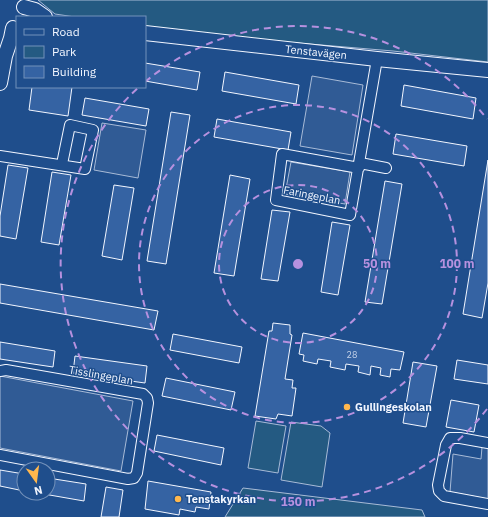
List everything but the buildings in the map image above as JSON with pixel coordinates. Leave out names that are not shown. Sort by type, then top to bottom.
[{"type":"street","points":[[23,8],[35,10],[44,16]]},
{"type":"street","points":[[0,83],[5,56],[11,38],[10,27]]},
{"type":"street","name":"Tenstavägen","points":[[146,33],[488,70]]},
{"type":"street","points":[[0,36],[5,56]]},
{"type":"street","name":"Faringeplan","points":[[359,166],[282,154],[276,200],[350,215],[359,166],[377,59]]},
{"type":"street","points":[[0,156],[62,164],[85,169],[92,130],[70,125],[62,164]]},
{"type":"street","points":[[359,166],[386,168]]},
{"type":"street","name":"Tisslingeplan","points":[[0,371],[6,370],[143,394],[147,398],[148,402],[137,473],[134,478],[128,479],[0,455]]},
{"type":"street","points":[[488,443],[460,438],[450,438],[446,444],[438,484],[439,491],[444,496],[488,504]]},
{"type":"green space","points":[[38,0],[488,0],[488,62],[393,51],[214,36],[146,26],[146,16],[68,16],[55,14]]},
{"type":"green space","points":[[256,421],[286,426],[278,473],[248,468]]},
{"type":"green space","points":[[291,422],[321,426],[330,433],[322,487],[281,480]]},
{"type":"green space","points":[[243,488],[422,510],[425,517],[225,517]]},
{"type":"shaded area","points":[[312,76],[363,85],[352,155],[300,146]]},
{"type":"shaded area","points":[[102,123],[146,130],[138,178],[94,170]]},
{"type":"shaded area","points":[[291,162],[350,172],[345,204],[285,194]]},
{"type":"shaded area","points":[[0,376],[133,401],[121,471],[0,448]]},
{"type":"shaded area","points":[[482,447],[488,448],[488,499],[450,492],[453,454],[481,459]]},
{"type":"place","name":"Gullingeskolan","points":[[347,407]]},
{"type":"place","name":"Tenstakyrkan","points":[[178,499]]}]
